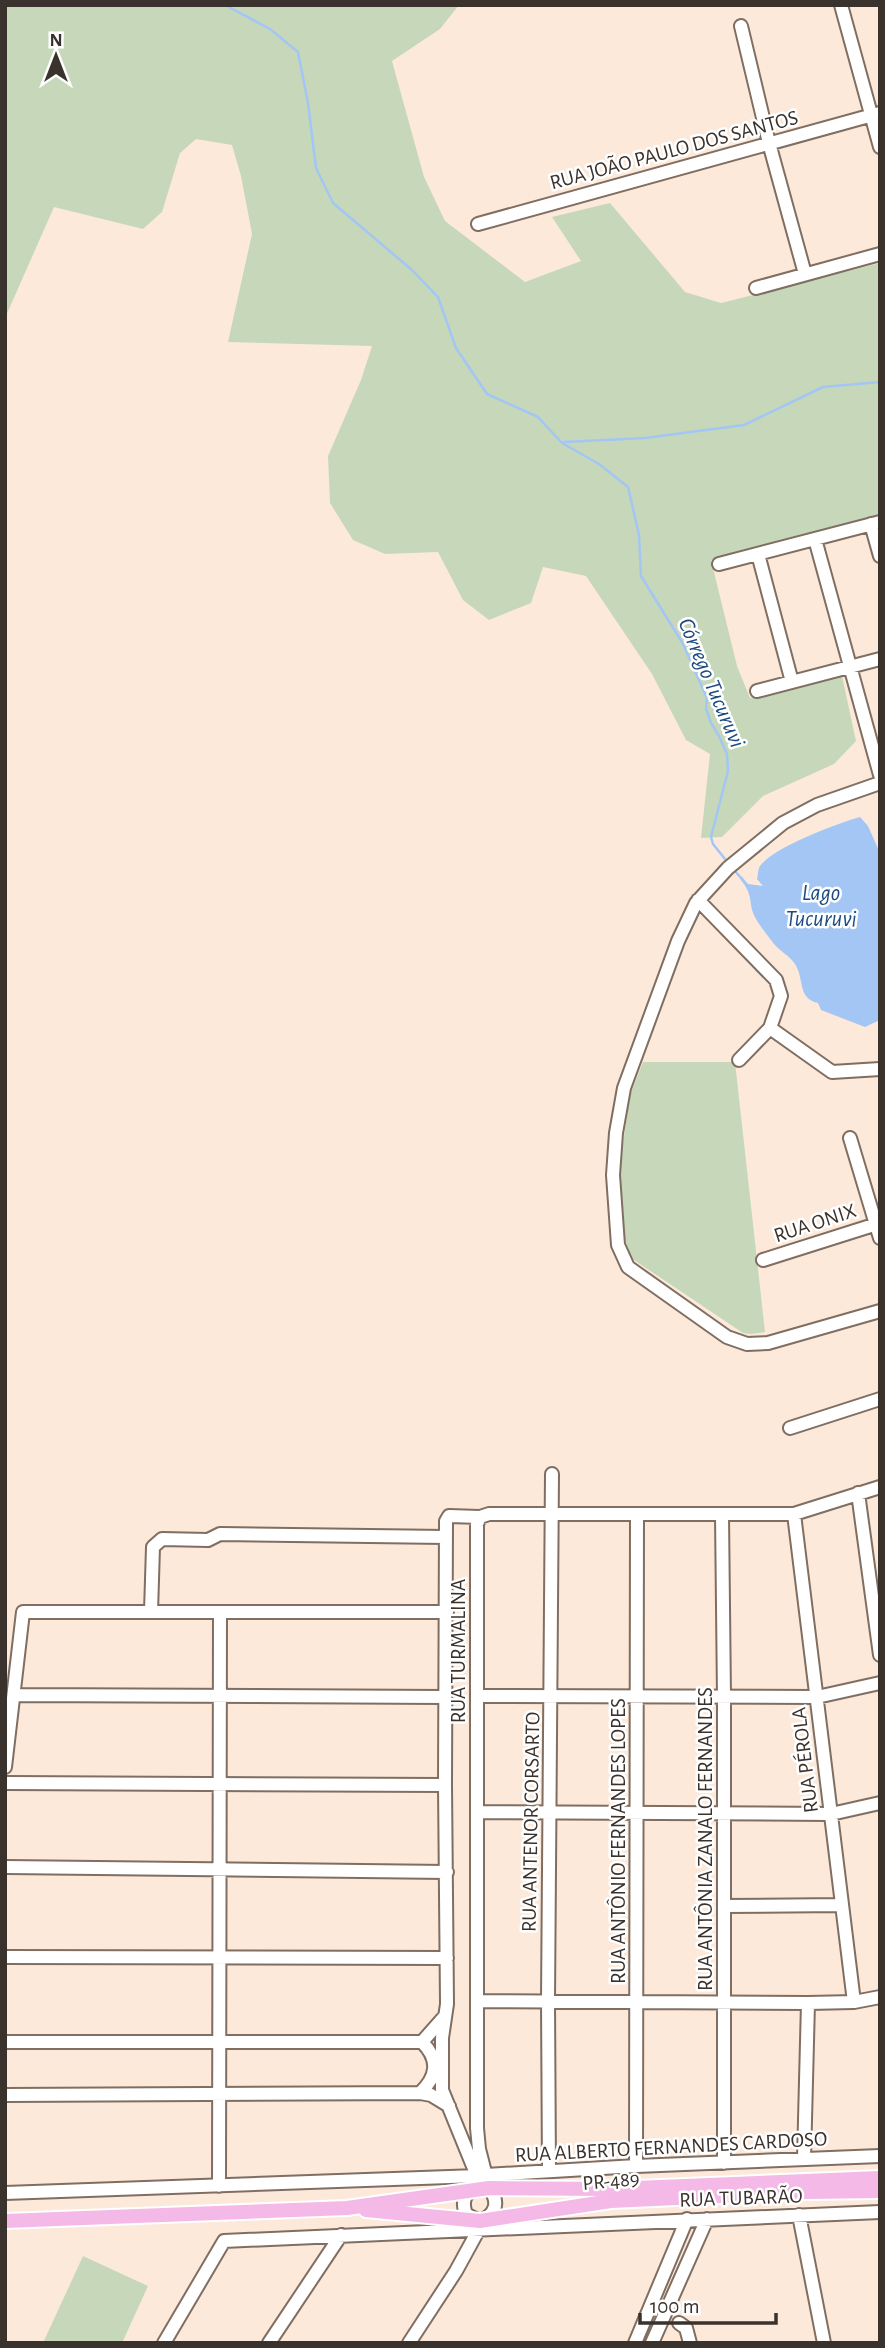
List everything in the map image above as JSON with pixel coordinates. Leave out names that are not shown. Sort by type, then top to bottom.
[{"type":"main road","name":"PR-489","points":[[5,2221],[347,2208],[479,2181],[611,2189],[880,2178]]},
{"type":"main road","name":"PR-489","points":[[347,2208],[479,2225],[611,2201],[880,2191]]},
{"type":"street","points":[[841,5],[875,115],[880,148]]},
{"type":"street","points":[[741,26],[769,143],[805,274]]},
{"type":"street","name":"RUA JOÃO PAULO DOS SANTOS","points":[[478,224],[875,115]]},
{"type":"street","points":[[756,288],[880,254]]},
{"type":"street","points":[[719,564],[876,523],[880,556]]},
{"type":"street","points":[[815,539],[850,667],[874,734],[880,775]]},
{"type":"street","points":[[758,554],[792,682]]},
{"type":"street","points":[[757,691],[880,659]]},
{"type":"street","points":[[880,783],[799,813],[769,833],[731,865],[698,900],[678,942],[624,1088],[616,1133],[613,1175],[618,1245],[628,1267],[716,1331],[740,1343],[754,1345],[880,1311]]},
{"type":"street","points":[[698,900],[776,980],[782,996],[770,1028],[739,1060]]},
{"type":"street","points":[[770,1028],[832,1072],[880,1069]]},
{"type":"street","points":[[850,1138],[878,1223],[880,1238]]},
{"type":"street","name":"RUA ONIX","points":[[763,1260],[878,1223]]},
{"type":"street","points":[[790,1428],[880,1399]]},
{"type":"street","name":"RUA ANTENOR CORSARTO","points":[[550,2171],[548,2001],[552,1474]]},
{"type":"street","points":[[408,2343],[456,2271],[479,2225],[491,2215],[496,2206],[495,2198],[479,2181],[442,2090],[447,1958],[446,1521],[449,1516],[480,1517],[489,1514],[794,1514],[880,1487]]},
{"type":"street","points":[[858,1493],[880,1655]]},
{"type":"street","name":"RUA PÉROLA","points":[[794,1514],[854,2002]]},
{"type":"street","name":"RUA ANTÔNIA ZANALO FERNANDES","points":[[722,1515],[724,2163]]},
{"type":"street","name":"RUA ANTÔNIO FERNANDES LOPES","points":[[636,2166],[637,1516]]},
{"type":"street","name":"RUA TURMALINA","points":[[479,2181],[477,1524],[480,1517]]},
{"type":"street","points":[[151,1612],[153,1547],[162,1539],[208,1540],[220,1534],[446,1537]]},
{"type":"street","points":[[5,1767],[23,1612],[447,1612]]},
{"type":"street","points":[[219,2186],[220,1612]]},
{"type":"street","points":[[477,1696],[817,1697],[880,1683]]},
{"type":"street","points":[[14,1695],[445,1697]]},
{"type":"street","points":[[5,1783],[445,1785]]},
{"type":"street","points":[[477,1812],[831,1814],[880,1803]]},
{"type":"street","points":[[5,1867],[447,1872]]},
{"type":"street","points":[[724,1906],[842,1905]]},
{"type":"street","points":[[5,1957],[447,1958]]},
{"type":"street","points":[[477,2001],[808,2003],[854,2002],[880,1997]]},
{"type":"street","points":[[804,2159],[808,2003]]},
{"type":"street","points":[[5,2042],[422,2042],[446,2014]]},
{"type":"street","points":[[420,2093],[432,2082],[435,2068],[428,2049],[422,2042]]},
{"type":"street","points":[[5,2095],[420,2093],[431,2095],[449,2106]]},
{"type":"street","name":"RUA ALBERTO FERNANDES CARDOSO","points":[[5,2193],[479,2181],[550,2171],[880,2156]]},
{"type":"street","points":[[479,2181],[465,2196],[464,2211],[479,2225]]},
{"type":"street","name":"RUA TUBARÃO","points":[[164,2343],[224,2241],[479,2225],[880,2212]]},
{"type":"street","points":[[799,2215],[824,2343]]},
{"type":"street","points":[[652,2343],[673,2318],[707,2219]]},
{"type":"street","points":[[635,2343],[687,2220]]},
{"type":"street","points":[[269,2343],[341,2235]]},
{"type":"street","points":[[673,2318],[686,2328],[690,2343]]},
{"type":"green space","points":[[5,5],[459,5],[440,29],[392,61],[424,177],[445,221],[525,282],[581,261],[552,217],[610,203],[685,292],[721,303],[880,263],[880,514],[711,560],[737,666],[750,698],[842,676],[856,741],[834,764],[763,796],[722,837],[701,838],[710,754],[686,740],[652,674],[586,576],[543,567],[531,603],[489,620],[463,600],[438,552],[385,554],[353,540],[330,503],[328,456],[361,380],[372,346],[228,342],[252,234],[232,145],[196,139],[180,153],[162,212],[143,229],[54,207],[5,318]]},
{"type":"green space","points":[[643,1062],[735,1062],[765,1332],[743,1333],[634,1260],[623,1245],[619,1171],[630,1095]]},
{"type":"green space","points":[[83,2256],[148,2286],[122,2343],[43,2343]]},
{"type":"water","name":"Lago Tucuruvi","points":[[860,817],[868,826],[880,853],[880,1020],[865,1027],[821,1010],[818,1003],[807,997],[795,964],[775,945],[757,921],[748,890],[740,879],[742,877],[748,884],[763,886],[757,879],[759,868],[776,853],[805,838]]},
{"type":"waterway","name":"Córrego Tucuruvi","points":[[225,5],[270,29],[298,52],[316,168],[333,203],[412,270],[438,297],[456,348],[487,394],[538,417],[562,443],[599,464],[628,487],[639,535],[641,576],[683,644],[707,698],[706,709],[711,723],[727,754],[728,771],[711,837],[713,844],[729,864]]},
{"type":"waterway","points":[[564,442],[645,438],[744,425],[823,387],[880,382]]},
{"type":"waterway","name":"Córrego Tucuruvi","points":[[733,869],[743,880]]}]
